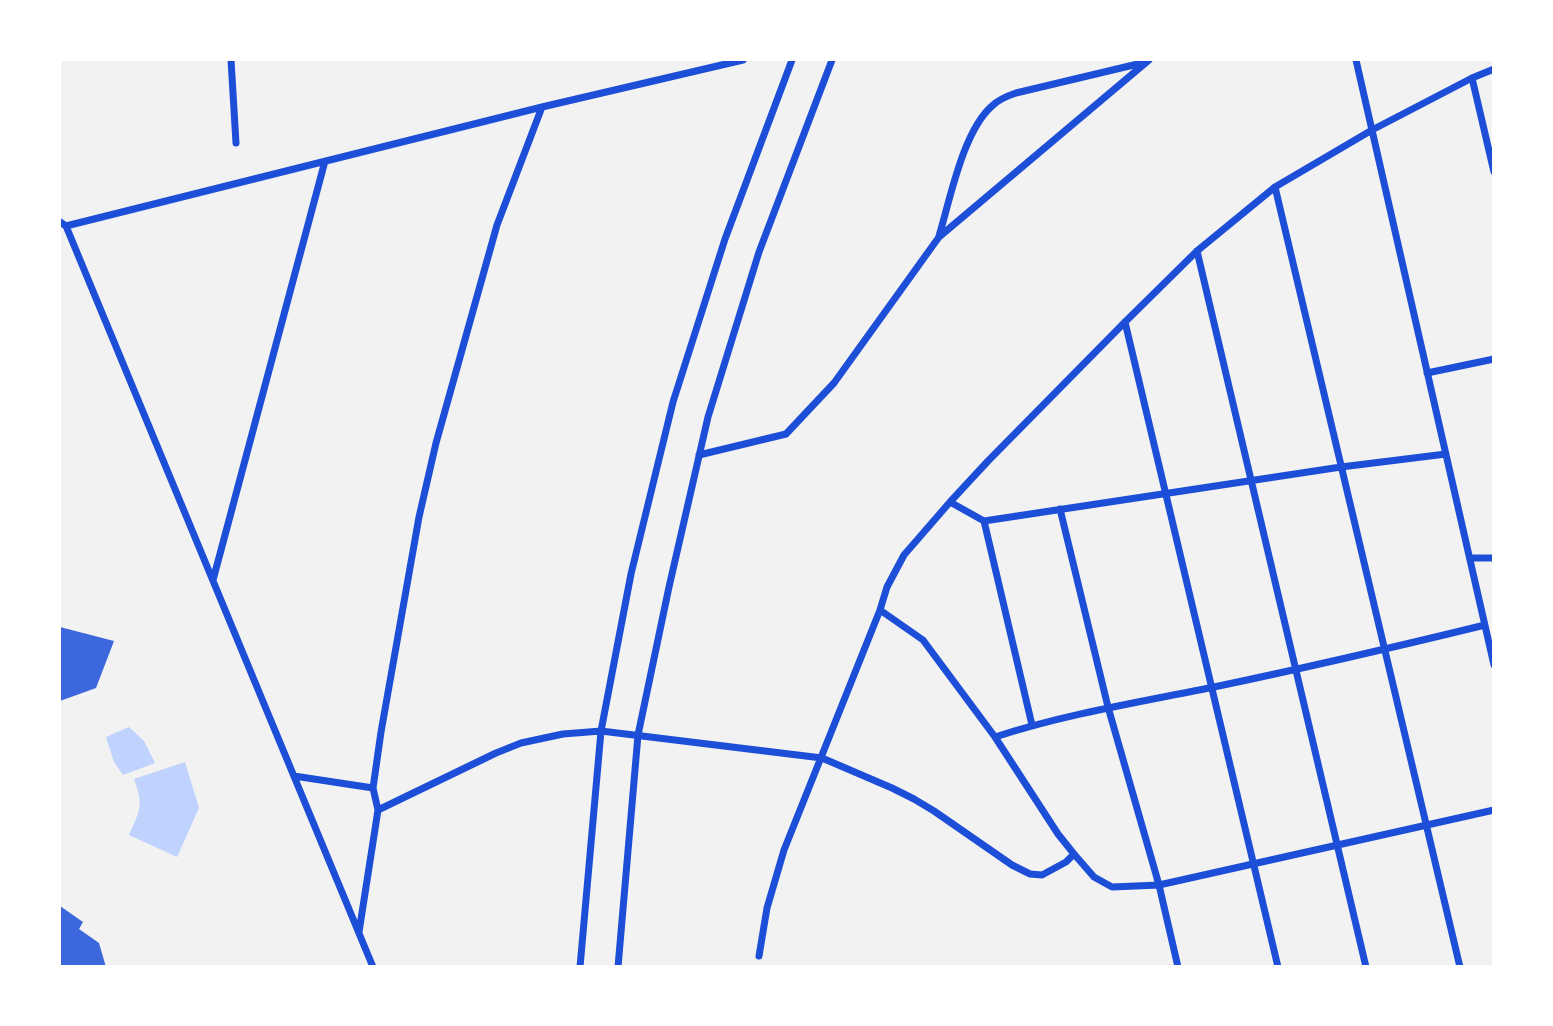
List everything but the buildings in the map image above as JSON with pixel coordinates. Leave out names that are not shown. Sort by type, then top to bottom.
[{"type":"street","points":[[230,60],[236,143]]},
{"type":"street","points":[[373,967],[63,224],[743,60]]},
{"type":"street","points":[[580,967],[601,731],[631,574],[673,402],[725,239],[792,60]]},
{"type":"street","points":[[618,967],[638,735],[699,455],[708,417],[759,252],[832,60]]},
{"type":"street","points":[[1356,60],[1493,664]]},
{"type":"street","points":[[699,455],[786,434],[834,383],[939,237],[1146,61]]},
{"type":"street","points":[[939,237],[963,156],[976,124],[990,107],[1003,97],[1016,93],[1146,61]]},
{"type":"street","points":[[759,956],[767,908],[784,850],[887,587],[905,555],[988,461],[1197,251],[1275,187],[1372,130],[1493,69]]},
{"type":"street","points":[[1472,78],[1493,172]]},
{"type":"street","points":[[359,932],[378,810],[373,788],[381,732],[419,517],[436,443],[497,225],[542,107]]},
{"type":"street","points":[[213,580],[326,162]]},
{"type":"street","points":[[1275,187],[1460,967]]},
{"type":"street","points":[[1197,251],[1366,967]]},
{"type":"street","points":[[1125,322],[1278,967]]},
{"type":"street","points":[[1427,373],[1493,359]]},
{"type":"street","points":[[950,502],[984,522],[1341,467],[1446,454]]},
{"type":"street","points":[[1060,509],[1108,706],[1159,885],[1178,967]]},
{"type":"street","points":[[984,522],[1032,725]]},
{"type":"street","points":[[1470,558],[1493,558]]},
{"type":"street","points":[[880,610],[923,640],[995,737],[1058,834],[1094,877],[1112,887],[1159,885],[1493,810]]},
{"type":"street","points":[[995,737],[1108,706],[1296,669],[1485,625]]},
{"type":"street","points":[[378,810],[486,757],[521,743],[564,734],[601,731],[822,758],[914,799],[1012,865],[1030,874],[1042,876],[1074,854]]},
{"type":"street","points":[[294,776],[373,788]]},
{"type":"water","points":[[129,727],[144,741],[155,763],[123,775],[114,762],[106,737]]},
{"type":"water","points":[[185,762],[199,808],[177,857],[129,835],[139,808],[134,779]]}]
